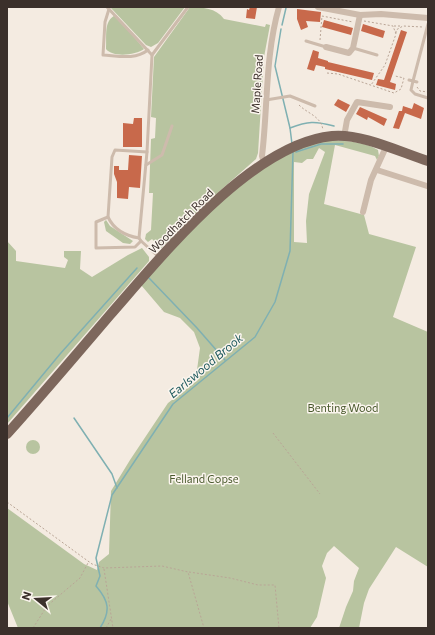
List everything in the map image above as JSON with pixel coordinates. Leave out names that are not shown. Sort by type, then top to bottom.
[{"type":"main road","name":"Woodhatch Road","points":[[7,434],[160,259],[224,194],[264,163],[294,146],[324,137],[344,137],[365,140],[428,161]]},
{"type":"street","name":"Maple Road","points":[[264,163],[262,156],[269,55],[279,7]]},
{"type":"street","points":[[318,7],[359,19],[381,10],[428,18]]},
{"type":"street","points":[[326,47],[349,53],[353,48],[359,19]]},
{"type":"street","points":[[344,137],[347,120],[357,102],[390,107]]},
{"type":"street","points":[[363,212],[371,180],[377,170],[386,147]]},
{"type":"street","points":[[377,170],[427,186]]},
{"type":"lane","points":[[108,217],[96,222],[96,248],[135,247],[140,239],[147,152],[152,55],[188,7]]},
{"type":"lane","points":[[108,8],[152,55]]},
{"type":"lane","points":[[108,8],[105,22],[104,55],[128,57],[144,53],[148,50]]},
{"type":"lane","points":[[428,26],[411,80],[412,92],[428,98]]},
{"type":"lane","points":[[306,41],[326,47]]},
{"type":"lane","points":[[353,48],[377,55]]},
{"type":"lane","points":[[411,80],[417,82]]},
{"type":"lane","points":[[266,100],[284,96],[299,98],[315,106]]},
{"type":"lane","points":[[146,165],[162,155],[172,126]]},
{"type":"lane","points":[[147,152],[116,150],[112,156],[108,217],[117,229],[140,239],[160,259]]},
{"type":"path","points":[[320,40],[322,16],[359,19],[376,24],[393,26],[428,26]]},
{"type":"path","points":[[393,26],[396,34]]},
{"type":"path","points":[[371,85],[385,65],[396,30],[403,26]]},
{"type":"path","points":[[327,73],[338,74],[394,93],[401,89],[404,78],[395,76]]},
{"type":"path","points":[[299,105],[316,116],[322,124]]},
{"type":"path","points":[[273,433],[320,494]]},
{"type":"path","points":[[7,502],[89,560],[92,564],[104,568],[162,566],[188,572],[230,578],[258,585],[275,585],[279,628]]},
{"type":"path","points":[[33,628],[47,606],[80,578],[89,560]]},
{"type":"path","points":[[104,568],[113,628]]},
{"type":"path","points":[[188,572],[204,628]]},
{"type":"path","points":[[106,628],[112,619]]},
{"type":"green space","points":[[110,7],[185,7],[158,43],[151,47],[146,45]]},
{"type":"green space","points":[[190,7],[213,10],[224,19],[265,27],[266,24],[270,25],[264,57],[258,153],[256,159],[205,204],[159,250],[154,247],[157,244],[152,239],[148,242],[145,239],[146,234],[151,230],[153,193],[149,193],[151,139],[155,138],[156,118],[151,117],[154,57]]},
{"type":"green space","points":[[116,15],[144,49],[136,53],[119,55],[109,52],[106,49],[107,25],[112,17]]},
{"type":"green space","points":[[327,140],[347,141],[367,145],[378,150],[379,156],[377,160],[375,156],[335,145],[324,204],[364,215],[369,234],[416,247],[393,317],[428,332],[428,567],[396,547],[369,589],[364,603],[359,628],[339,628],[353,591],[354,581],[359,568],[334,546],[327,553],[322,566],[326,578],[317,617],[310,628],[18,628],[7,601],[7,508],[84,564],[97,570],[99,562],[109,554],[111,491],[168,403],[198,380],[197,370],[200,348],[194,332],[180,318],[164,312],[141,285],[185,236],[234,188],[268,163],[297,150]],"holes":[[[319,148],[325,152],[309,194],[306,221],[307,243],[294,242],[294,162],[302,163],[307,159],[313,159]]]},
{"type":"green space","points":[[106,220],[110,226],[133,241],[130,244],[123,243],[106,231],[104,222]]},
{"type":"green space","points":[[7,241],[16,251],[16,261],[65,268],[68,260],[64,257],[64,251],[81,251],[80,269],[92,277],[142,248],[149,257],[149,261],[7,424]]},
{"type":"green space","points":[[30,440],[36,440],[40,444],[40,450],[36,454],[30,454],[26,450],[26,444]]},
{"type":"building","points":[[250,7],[257,7],[255,19],[246,18],[247,9],[249,10]]},
{"type":"building","points":[[297,9],[321,12],[320,22],[306,21],[308,27],[301,30],[297,19]]},
{"type":"building","points":[[324,20],[353,28],[351,35],[322,27]]},
{"type":"building","points":[[363,24],[385,31],[383,38],[361,31]]},
{"type":"building","points":[[401,30],[407,32],[390,82],[396,84],[395,90],[376,85],[378,79],[384,80]]},
{"type":"building","points":[[313,50],[319,52],[318,58],[328,62],[374,73],[372,80],[325,69],[325,67],[316,65],[314,71],[307,69]]},
{"type":"building","points":[[338,99],[350,105],[346,112],[334,105]]},
{"type":"building","points":[[414,103],[424,108],[421,119],[405,113],[399,129],[393,128],[399,111],[402,111],[403,106],[412,109]]},
{"type":"building","points":[[360,107],[387,119],[384,126],[368,117],[367,120],[356,114]]},
{"type":"building","points":[[134,118],[142,118],[142,147],[123,147],[123,123],[133,124]]},
{"type":"building","points":[[129,155],[142,156],[140,188],[129,187],[128,199],[117,198],[117,182],[114,174],[114,166],[119,166],[119,170],[128,170]]},
{"type":"waterway","points":[[282,25],[286,8]]},
{"type":"waterway","name":"Earlswood Brook","points":[[281,29],[275,66],[290,128],[292,144]]},
{"type":"waterway","points":[[290,128],[312,122],[334,126]]},
{"type":"waterway","points":[[296,152],[321,144],[343,144]]},
{"type":"waterway","name":"Earlswood Brook","points":[[100,628],[106,616],[107,606],[104,596],[96,586],[100,576],[96,558],[112,495],[173,404],[255,337],[275,302],[290,251],[293,152]]},
{"type":"waterway","points":[[7,418],[60,354],[137,268]]},
{"type":"waterway","points":[[149,278],[197,328],[225,360]]},
{"type":"waterway","points":[[74,418],[112,474],[117,488]]},
{"type":"park label","name":"Benting Wood","points":[[343,408]]},
{"type":"park label","name":"Felland Copse","points":[[204,479]]}]
